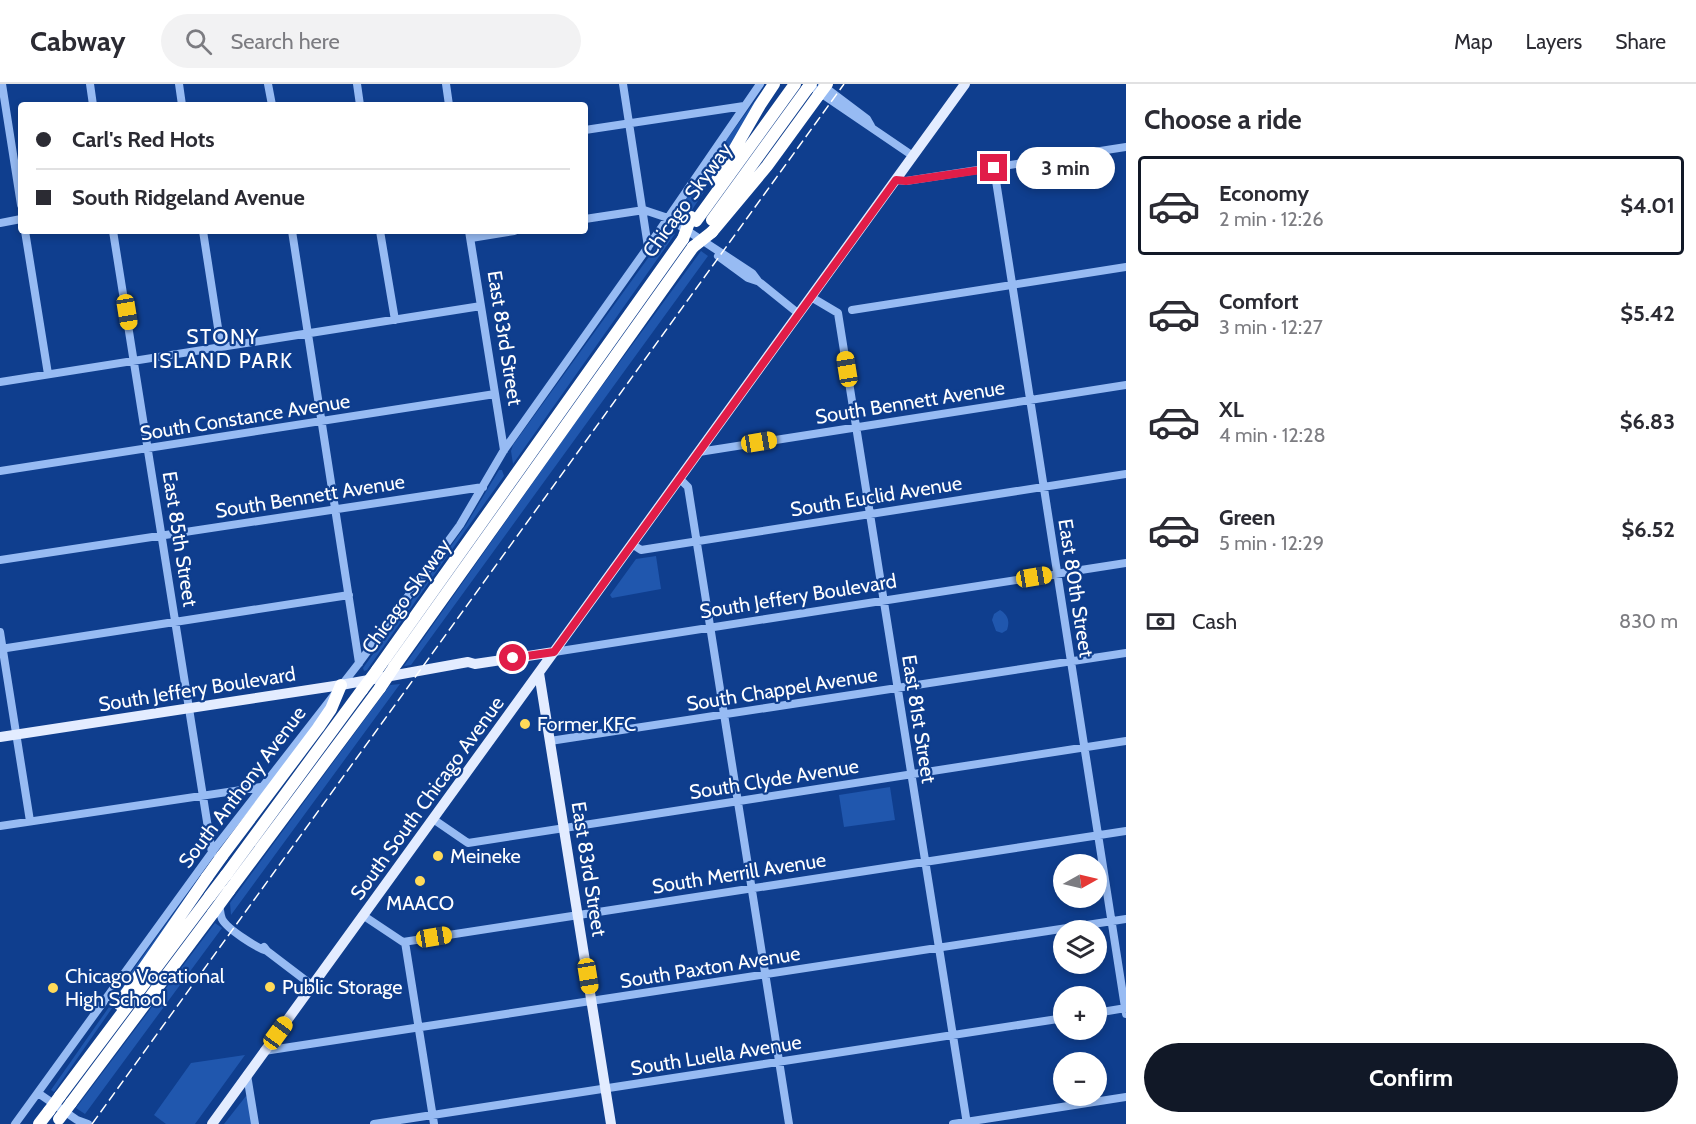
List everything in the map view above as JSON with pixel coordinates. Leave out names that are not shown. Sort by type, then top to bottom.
[{"type":"highway","points":[[701,224],[717,179],[774,84]]},
{"type":"highway","name":"Chicago Skyway","points":[[58,1121],[380,688],[397,671],[795,84]]},
{"type":"highway","points":[[688,243],[701,224],[767,166],[813,87],[827,84]]},
{"type":"highway","name":"Chicago Skyway","points":[[39,1124],[226,875],[377,670],[517,471],[688,243]]},
{"type":"highway","points":[[77,1072],[83,1054],[207,877],[217,854],[323,721],[341,685]]},
{"type":"main road","name":"South South Chicago Avenue","points":[[212,1124],[965,84]]},
{"type":"main road","name":"South Jeffery Boulevard","points":[[0,737],[341,685],[397,671],[411,677],[554,652]]},
{"type":"main road","name":"East 83rd Street","points":[[539,673],[611,1124]]},
{"type":"street","points":[[2,84],[18,186]]},
{"type":"street","points":[[90,84],[93,102]]},
{"type":"street","points":[[179,84],[182,102]]},
{"type":"street","points":[[268,84],[271,102]]},
{"type":"street","points":[[357,84],[360,102]]},
{"type":"street","points":[[446,84],[449,102]]},
{"type":"street","points":[[623,84],[648,247]]},
{"type":"street","name":"South Anthony Avenue","points":[[15,1124],[217,854],[261,786],[359,663],[460,525],[504,450],[760,84]]},
{"type":"street","points":[[813,87],[867,119],[872,126],[913,156]]},
{"type":"street","points":[[588,130],[744,106]]},
{"type":"street","points":[[896,180],[906,181],[1126,147]]},
{"type":"street","name":"East 80th Street","points":[[994,168],[1126,1010]]},
{"type":"street","points":[[588,219],[644,210],[668,218],[709,246],[714,253],[748,278],[758,281],[799,314]]},
{"type":"street","points":[[0,223],[18,220]]},
{"type":"street","points":[[25,234],[48,374]]},
{"type":"street","name":"East 85th Street","points":[[114,234],[203,795],[217,854],[228,917],[263,945],[267,951],[313,986]]},
{"type":"street","points":[[203,234],[221,347]]},
{"type":"street","points":[[292,234],[359,663]]},
{"type":"street","points":[[380,234],[394,320]]},
{"type":"street","name":"East 83rd Street","points":[[470,235],[504,450]]},
{"type":"street","points":[[852,310],[1126,267]]},
{"type":"street","name":"East 81st Street","points":[[811,297],[838,313],[967,1123]]},
{"type":"street","points":[[0,382],[482,306]]},
{"type":"street","name":"South Bennett Avenue","points":[[699,452],[1126,385]]},
{"type":"street","name":"South Constance Avenue","points":[[0,471],[495,394]]},
{"type":"street","name":"South Euclid Avenue","points":[[632,544],[641,550],[1126,474]]},
{"type":"street","points":[[680,479],[688,487],[789,1124]]},
{"type":"street","name":"South Bennett Avenue","points":[[0,560],[483,487]]},
{"type":"street","name":"South Jeffery Boulevard","points":[[554,652],[1126,563]]},
{"type":"street","points":[[1,649],[349,595]]},
{"type":"street","points":[[0,632],[30,821]]},
{"type":"street","name":"South Chappel Avenue","points":[[550,741],[1126,653]]},
{"type":"street","name":"East 83rd Street","points":[[536,655],[539,673]]},
{"type":"street","name":"South Clyde Avenue","points":[[433,819],[468,843],[1126,741]]},
{"type":"street","points":[[0,826],[261,786]]},
{"type":"street","name":"South Merrill Avenue","points":[[405,942],[1126,831]]},
{"type":"street","points":[[364,915],[405,942],[433,1120]]},
{"type":"street","name":"South Paxton Avenue","points":[[264,1052],[1126,919]]},
{"type":"street","points":[[1107,1012],[1126,1010]]},
{"type":"street","name":"South Luella Avenue","points":[[374,1124],[433,1120],[606,1088],[1053,1020]]},
{"type":"street","points":[[247,1075],[255,1124]]},
{"type":"street","points":[[38,1093],[79,1122],[88,1124]]},
{"type":"street","points":[[953,1124],[1126,1097]]},
{"type":"shaded area","points":[[767,84],[717,172],[686,219],[679,214],[684,201]]},
{"type":"shaded area","points":[[669,229],[675,234],[513,464],[511,451],[513,445]]},
{"type":"shaded area","points":[[701,251],[708,256],[411,665],[404,666],[572,427]]},
{"type":"shaded area","points":[[499,470],[502,470],[504,476],[367,670],[364,671],[363,668],[466,525]]},
{"type":"shaded area","points":[[656,556],[661,589],[612,598],[610,595],[636,559]]},
{"type":"shaded area","points":[[1000,610],[1007,616],[1008,621],[1007,630],[1002,633],[996,631],[992,620],[994,614]]},
{"type":"shaded area","points":[[400,684],[231,915],[230,903],[390,685]]},
{"type":"shaded area","points":[[890,787],[895,820],[844,827],[839,795]]},
{"type":"shaded area","points":[[205,870],[207,871],[54,1092],[51,1090],[130,974]]},
{"type":"shaded area","points":[[215,923],[222,928],[85,1114],[76,1108]]},
{"type":"shaded area","points":[[245,1055],[195,1124],[166,1124],[154,1115],[191,1063]]},
{"type":"shaded area","points":[[246,1096],[252,1124],[224,1124]]},
{"type":"railway","points":[[92,1124],[844,84]]},
{"type":"place","name":"Former KFC","points":[[525,724]]},
{"type":"place","name":"Meineke","points":[[438,856]]},
{"type":"place","name":"MAACO","points":[[420,881]]},
{"type":"place","name":"Public Storage","points":[[270,987]]},
{"type":"place","name":"Chicago Vocational High School","points":[[53,988]]},
{"type":"district","name":"STONY ISLAND PARK","points":[[223,348]]},
{"type":"route","points":[[513,658],[554,652],[896,180],[906,181],[994,168]]}]
